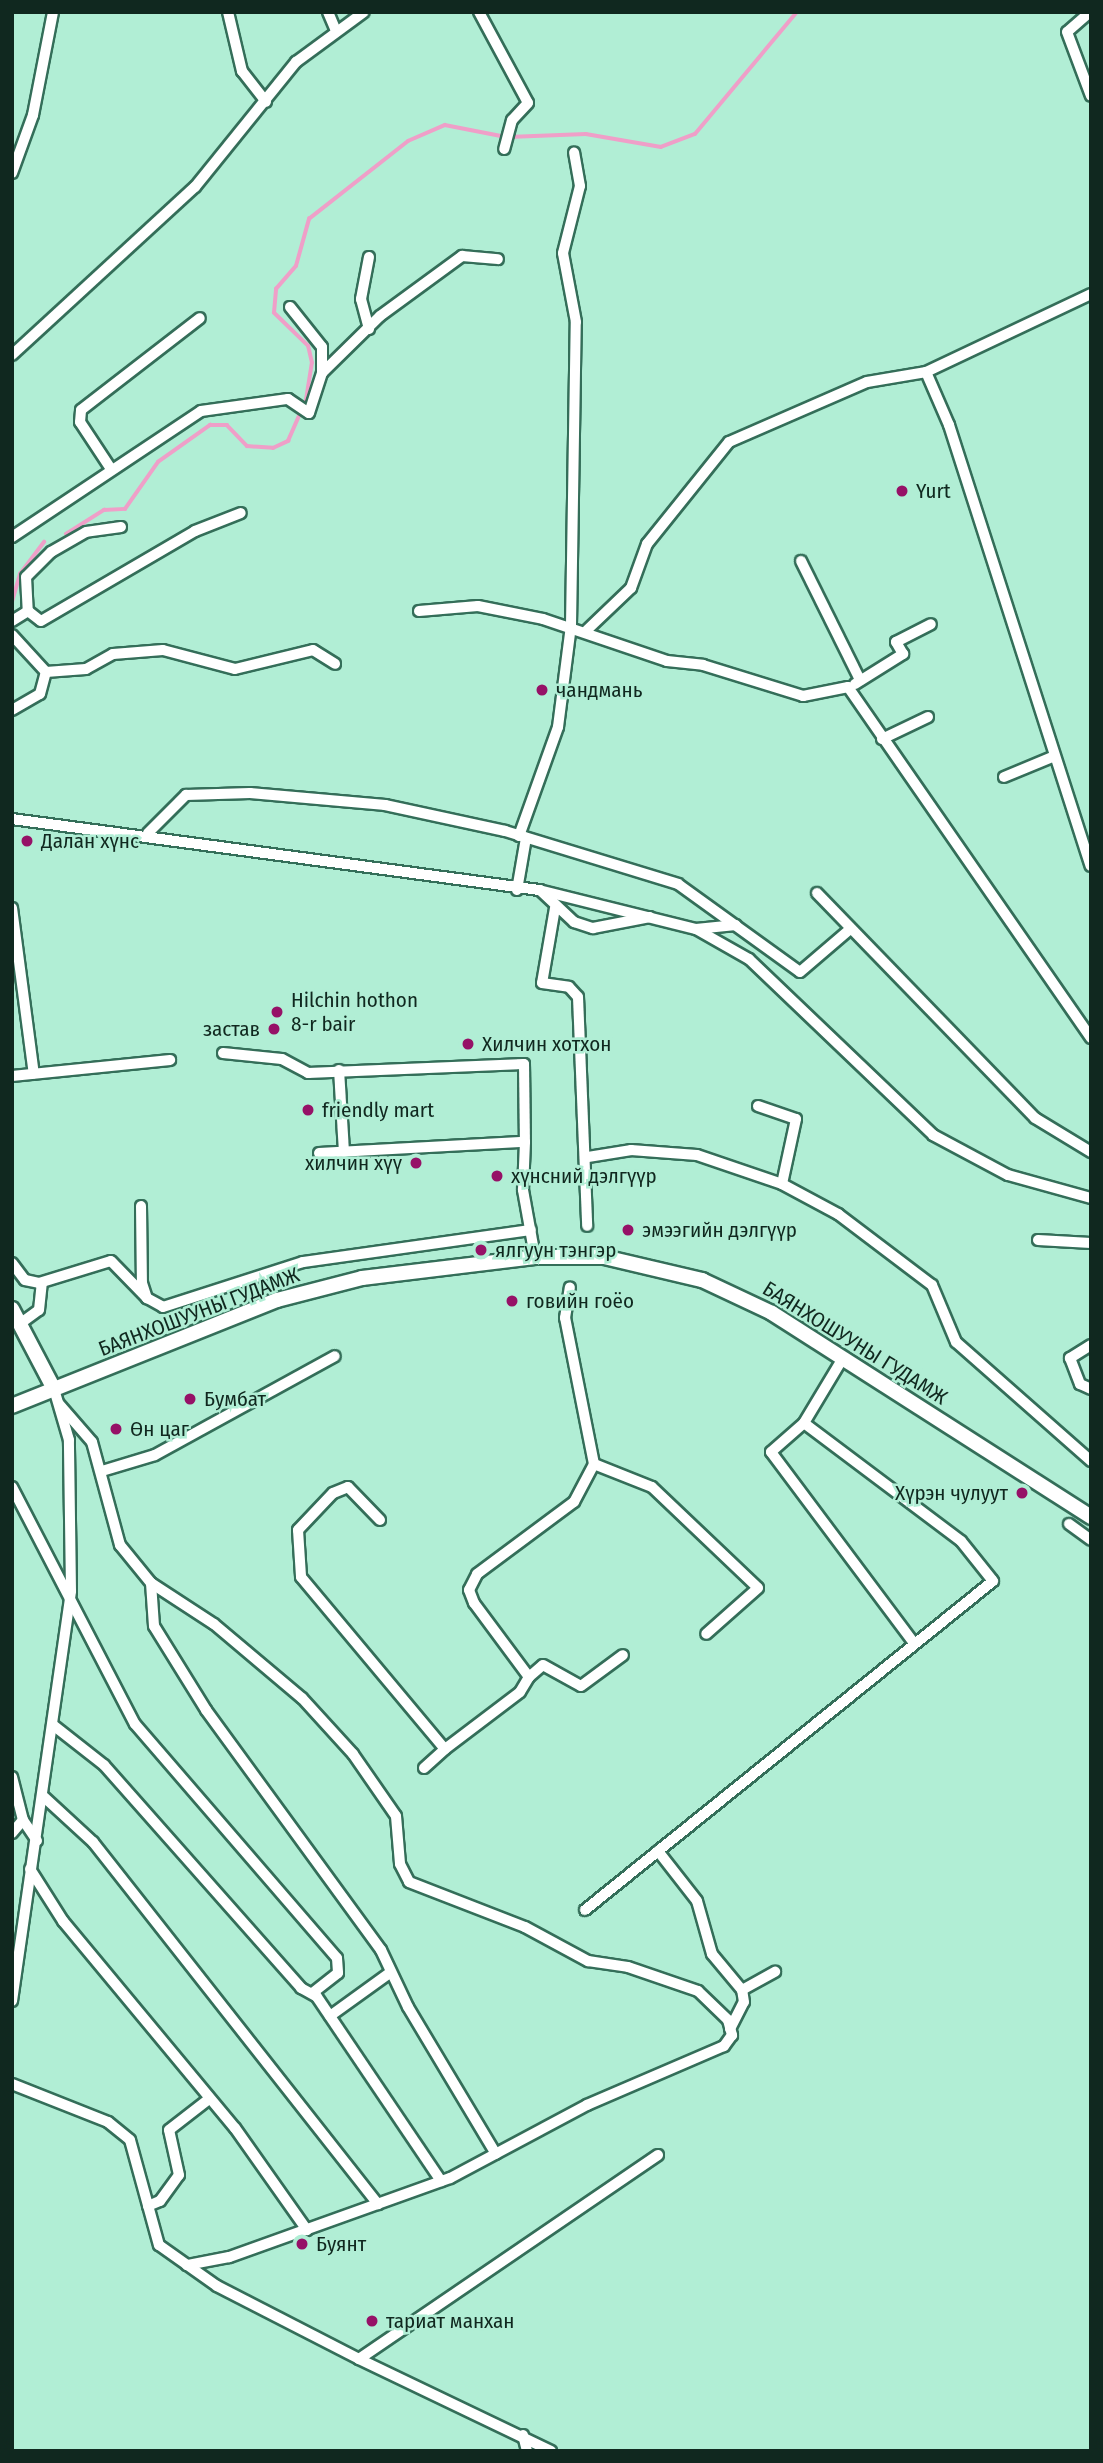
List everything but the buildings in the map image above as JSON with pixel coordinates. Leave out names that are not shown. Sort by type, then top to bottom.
[{"type":"main road","name":"БАЯНХОШУУНЫ ГУДАМЖ","points":[[12,1406],[277,1300],[362,1278],[535,1257],[634,1261],[702,1280],[772,1313],[1091,1517]]},
{"type":"main road","points":[[12,1309],[54,1389]]},
{"type":"street","points":[[12,173],[33,116],[53,12]]},
{"type":"street","points":[[228,12],[242,71],[266,102]]},
{"type":"street","points":[[328,12],[336,31]]},
{"type":"street","points":[[12,355],[195,187],[296,62],[364,12]]},
{"type":"street","points":[[479,12],[528,103],[508,132],[505,147]]},
{"type":"street","points":[[1090,12],[1067,32],[1091,96]]},
{"type":"street","points":[[517,890],[522,837],[558,727],[571,625],[576,323],[563,253],[580,186],[574,153]]},
{"type":"street","points":[[322,373],[369,328],[462,256],[498,259]]},
{"type":"street","points":[[369,257],[361,299],[369,328]]},
{"type":"street","points":[[587,630],[631,588],[647,544],[729,442],[867,382],[926,372],[1091,294]]},
{"type":"street","points":[[12,537],[201,411],[288,399],[309,413],[322,373],[322,347],[290,307]]},
{"type":"street","points":[[111,469],[80,422],[81,410],[200,318]]},
{"type":"street","points":[[926,372],[949,425],[1052,757],[1091,866]]},
{"type":"street","points":[[27,611],[41,621],[195,531],[241,513]]},
{"type":"street","points":[[27,611],[26,577],[51,552],[86,532],[121,527]]},
{"type":"street","points":[[801,561],[860,680]]},
{"type":"street","points":[[419,611],[478,606],[571,625],[667,661],[703,665],[803,696],[848,687],[903,654],[896,642],[931,624]]},
{"type":"street","points":[[12,621],[27,611]]},
{"type":"street","points":[[12,635],[46,672]]},
{"type":"street","points":[[46,672],[86,669],[113,654],[163,650],[235,669],[313,650],[335,664]]},
{"type":"street","points":[[12,710],[40,694],[46,672]]},
{"type":"street","points":[[848,687],[1091,1038]]},
{"type":"street","points":[[882,738],[928,717]]},
{"type":"street","points":[[1004,777],[1052,757]]},
{"type":"street","points":[[148,833],[186,795],[250,793],[385,805],[522,837],[678,884],[800,972],[849,930]]},
{"type":"street","points":[[12,819],[148,833],[517,890],[540,890],[695,929],[749,959],[933,1135],[1008,1175],[1091,1198]]},
{"type":"street","points":[[540,890],[555,908],[593,928],[654,917]]},
{"type":"street","points":[[817,893],[849,930],[1035,1118],[1091,1152]]},
{"type":"street","points":[[12,908],[34,1074]]},
{"type":"street","points":[[555,908],[542,983],[569,987],[578,998],[588,1157],[587,1226]]},
{"type":"street","points":[[695,929],[736,925]]},
{"type":"street","points":[[223,1053],[282,1059],[308,1073],[524,1064],[525,1142],[535,1257]]},
{"type":"street","points":[[12,1076],[170,1060]]},
{"type":"street","points":[[339,1070],[344,1152]]},
{"type":"street","points":[[758,1106],[796,1119],[782,1184]]},
{"type":"street","points":[[318,1153],[525,1142]]},
{"type":"street","points":[[588,1157],[675,1150],[782,1184],[911,1265],[932,1285],[956,1342],[1091,1461]]},
{"type":"street","points":[[141,1206],[147,1298]]},
{"type":"street","points":[[12,1263],[25,1280],[41,1283],[111,1261],[147,1298],[163,1307],[303,1262],[531,1230]]},
{"type":"street","points":[[1038,1240],[1091,1243]]},
{"type":"street","points":[[21,1323],[39,1310],[41,1283]]},
{"type":"street","points":[[529,1677],[480,1614],[469,1590],[477,1574],[574,1502],[594,1464],[565,1318],[570,1287]]},
{"type":"street","points":[[1091,1345],[1070,1358],[1080,1384],[1091,1389]]},
{"type":"street","points":[[102,1471],[155,1455],[335,1356]]},
{"type":"street","points":[[844,1359],[804,1423],[771,1452],[914,1643]]},
{"type":"street","points":[[12,2001],[30,1869],[44,1797],[71,1591],[69,1440],[54,1389]]},
{"type":"street","points":[[59,1404],[83,1427],[102,1471],[120,1545],[151,1583],[214,1623],[292,1689],[353,1754],[396,1816],[400,1864],[408,1882],[525,1927],[588,1961],[628,1967],[698,1991],[730,2029]]},
{"type":"street","points":[[585,1910],[993,1581],[961,1541],[804,1423]]},
{"type":"street","points":[[594,1464],[652,1487],[758,1588],[706,1634]]},
{"type":"street","points":[[12,1487],[55,1576],[71,1591],[100,1665],[135,1724],[337,1958],[338,1973],[312,1993]]},
{"type":"street","points":[[380,1520],[348,1487],[333,1493],[298,1530],[301,1577],[445,1749]]},
{"type":"street","points":[[1069,1524],[1091,1540]]},
{"type":"street","points":[[151,1583],[150,1607],[160,1636],[391,1972],[496,2154]]},
{"type":"street","points":[[424,1768],[520,1692],[529,1677],[543,1665],[581,1686],[624,1655]]},
{"type":"street","points":[[53,1725],[104,1765],[312,1993],[441,2182]]},
{"type":"street","points":[[12,1777],[23,1820],[37,1841]]},
{"type":"street","points":[[44,1797],[93,1842],[378,2204]]},
{"type":"street","points":[[12,1833],[23,1820]]},
{"type":"street","points":[[187,2266],[307,2230],[441,2182],[587,2105],[724,2046],[744,2001],[742,1990],[712,1954],[697,1901],[658,1851]]},
{"type":"street","points":[[30,1869],[63,1921],[209,2099],[307,2230]]},
{"type":"street","points":[[330,2016],[391,1972]]},
{"type":"street","points":[[742,1990],[775,1972]]},
{"type":"street","points":[[12,2084],[108,2122],[130,2140],[159,2245],[187,2266],[359,2359],[523,2435],[551,2451]]},
{"type":"street","points":[[148,2206],[160,2201],[179,2175],[169,2130],[209,2099]]},
{"type":"street","points":[[359,2359],[658,2155]]},
{"type":"street","points":[[523,2435],[527,2451]]},
{"type":"waterway","points":[[66,534],[104,510],[125,509],[158,462],[210,425],[227,425],[247,446],[273,448],[288,441],[306,400],[312,363],[308,346],[274,313],[276,289],[296,266],[309,219],[408,141],[445,125],[506,137],[586,134],[661,147],[695,134],[797,12]]},
{"type":"waterway","points":[[12,602],[20,574],[44,542]]},
{"type":"place","name":"Yurt","points":[[902,491]]},
{"type":"place","name":"чандмань","points":[[542,690]]},
{"type":"place","name":"Далан хүнс","points":[[27,841]]},
{"type":"place","name":"Hilchin hothon 8-r bair","points":[[277,1012]]},
{"type":"place","name":"застав","points":[[274,1029]]},
{"type":"place","name":"Хилчин хотхон","points":[[468,1044]]},
{"type":"place","name":"friendly mart","points":[[308,1110]]},
{"type":"place","name":"хилчин хүү","points":[[416,1163]]},
{"type":"place","name":"хүнсний дэлгүүр","points":[[497,1176]]},
{"type":"place","name":"эмээгийн дэлгүүр","points":[[628,1230]]},
{"type":"place","name":"ялгуун тэнгэр","points":[[481,1250]]},
{"type":"place","name":"говийн гоёо","points":[[512,1301]]},
{"type":"place","name":"Бумбат","points":[[190,1399]]},
{"type":"place","name":"Өн цаг","points":[[116,1429]]},
{"type":"place","name":"Хүрэн чулуут","points":[[1022,1493]]},
{"type":"place","name":"Буянт","points":[[302,2244]]},
{"type":"place","name":"тариат манхан","points":[[372,2321]]}]
